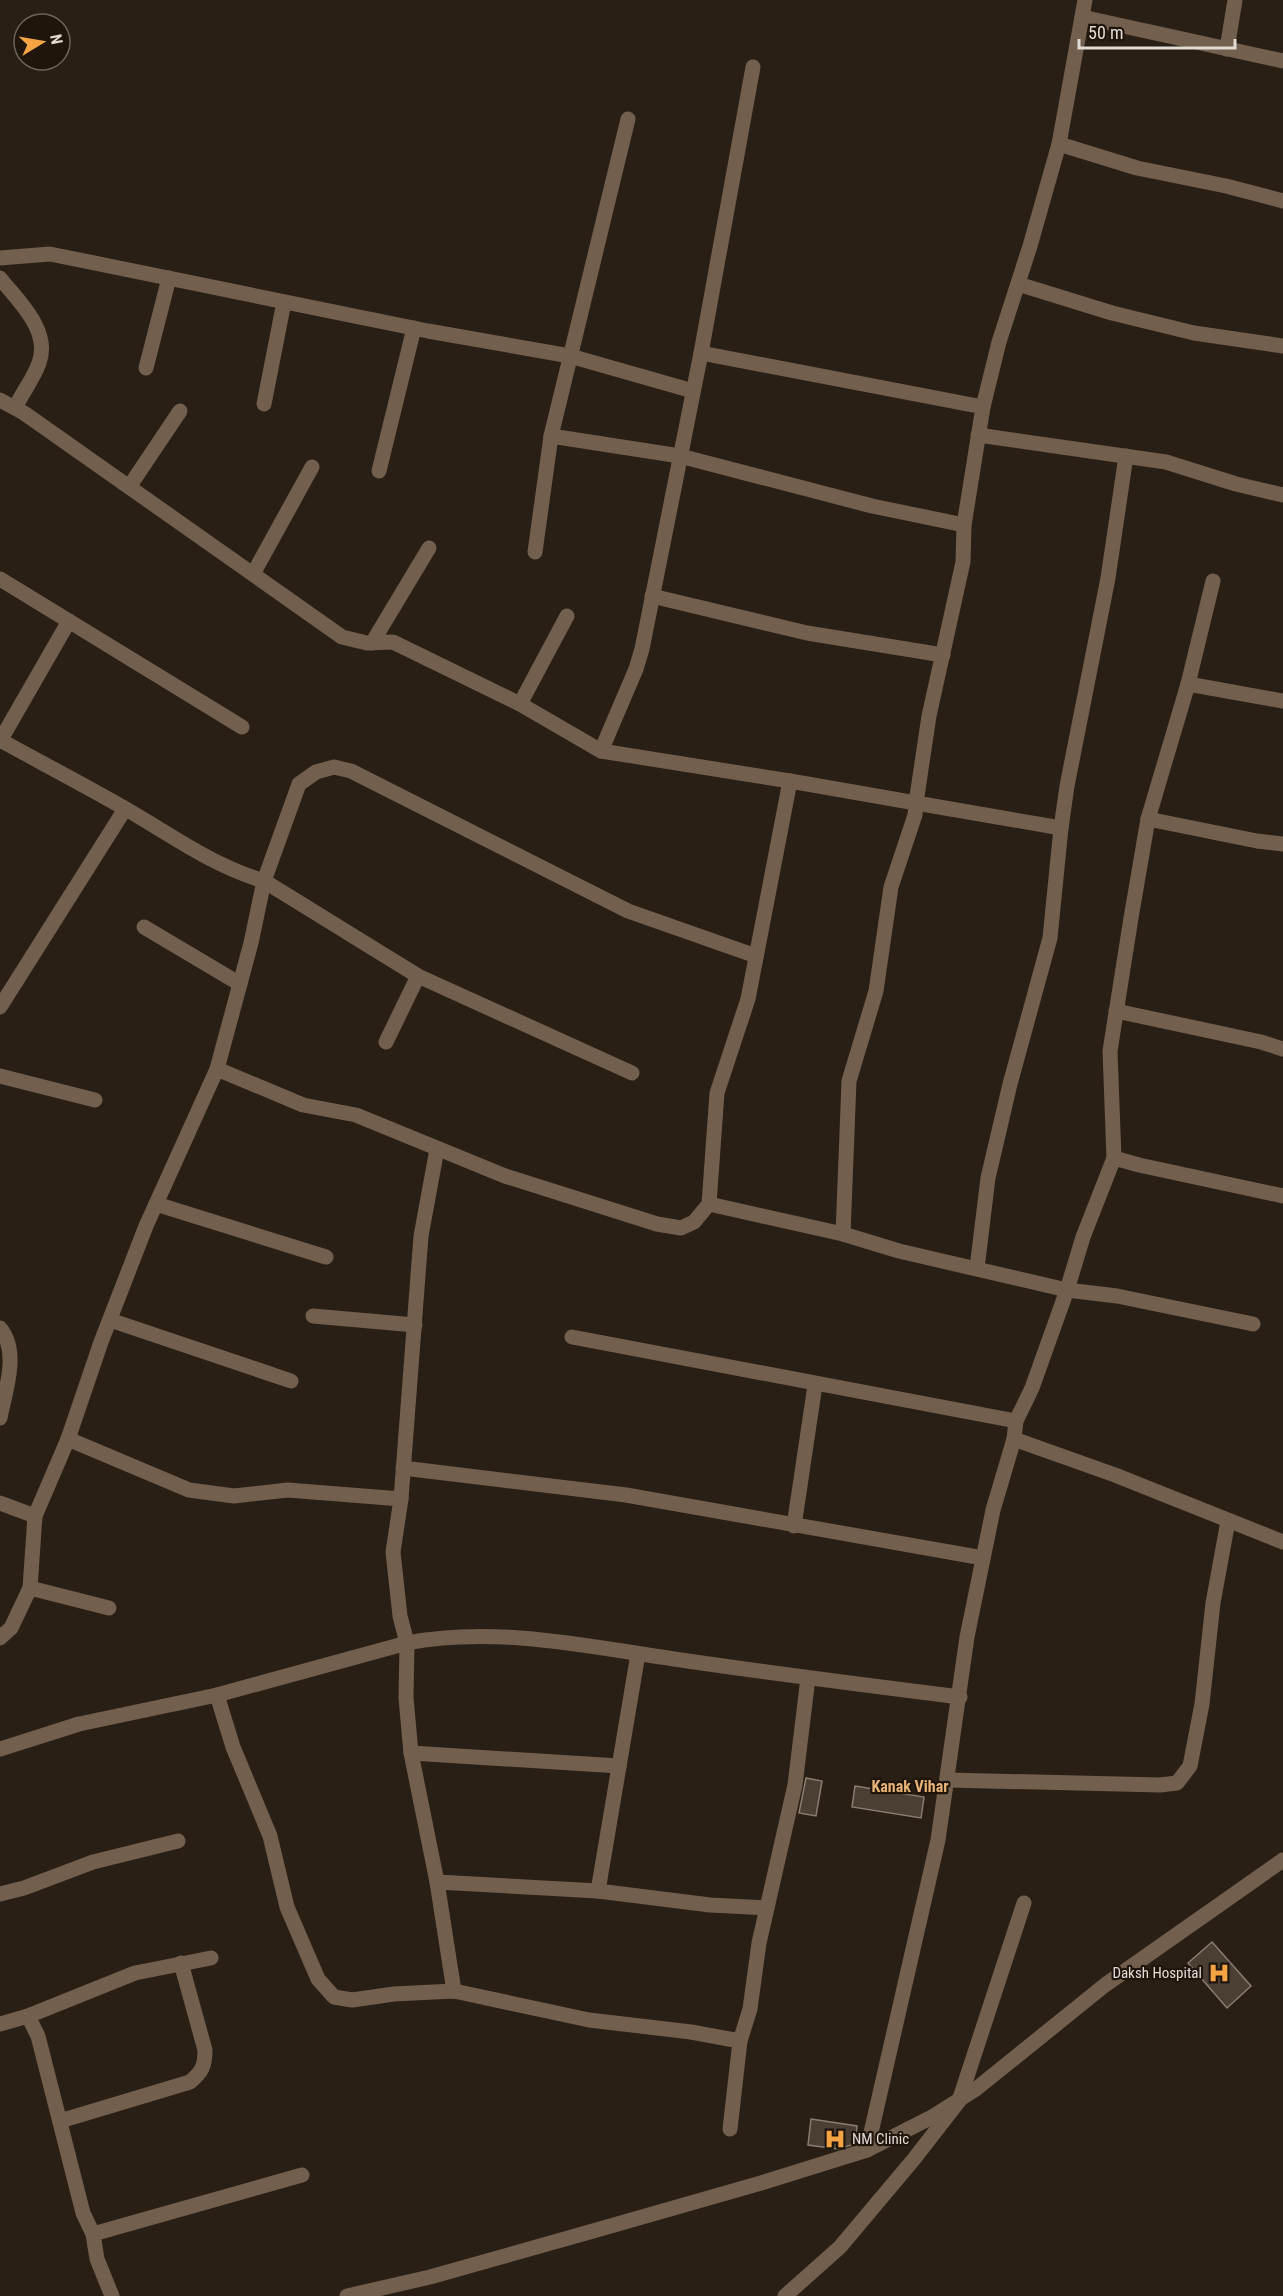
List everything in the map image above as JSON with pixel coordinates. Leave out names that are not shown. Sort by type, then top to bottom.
[{"type":"street","points":[[843,1234],[849,1081],[876,990],[891,887],[915,815],[929,716],[963,561],[964,525],[983,407],[999,342],[1059,144],[1085,0]]},
{"type":"street","points":[[1227,50],[1235,0]]},
{"type":"street","points":[[1082,17],[1283,61]]},
{"type":"street","points":[[601,751],[636,669],[701,352],[753,67]]},
{"type":"street","points":[[535,552],[551,436],[628,119]]},
{"type":"street","points":[[1059,144],[1137,168],[1227,186],[1283,201]]},
{"type":"street","points":[[0,258],[50,254],[414,328],[570,356],[693,391]]},
{"type":"street","points":[[0,278],[35,320],[41,342],[40,361],[15,408]]},
{"type":"street","points":[[146,368],[170,278]]},
{"type":"street","points":[[1018,284],[1112,314],[1182,330],[1283,346]]},
{"type":"street","points":[[264,404],[284,302]]},
{"type":"street","points":[[379,471],[414,328]]},
{"type":"street","points":[[701,352],[983,407]]},
{"type":"street","points":[[0,400],[15,408],[342,637],[372,643],[393,642],[520,704],[601,751],[1061,828]]},
{"type":"street","points":[[129,487],[180,411]]},
{"type":"street","points":[[978,435],[1166,462],[1236,484],[1283,495]]},
{"type":"street","points":[[551,436],[680,456],[872,506],[964,525]]},
{"type":"street","points":[[978,1268],[988,1178],[1010,1084],[1050,938],[1061,828],[1108,578],[1126,456]]},
{"type":"street","points":[[253,574],[312,467]]},
{"type":"street","points":[[372,643],[429,548]]},
{"type":"street","points":[[0,579],[242,727]]},
{"type":"street","points":[[867,2150],[939,1840],[967,1636],[993,1510],[1014,1439],[1016,1421],[1032,1389],[1083,1237],[1114,1158],[1110,1051],[1148,819],[1188,684],[1213,581]]},
{"type":"street","points":[[652,596],[807,633],[943,655]]},
{"type":"street","points":[[520,704],[567,616]]},
{"type":"street","points":[[69,621],[0,740],[125,809],[214,862],[240,874],[264,880],[418,976],[632,1073]]},
{"type":"street","points":[[1188,684],[1283,701]]},
{"type":"street","points":[[0,1638],[11,1628],[30,1588],[35,1516],[68,1439],[110,1320],[156,1204],[217,1068],[240,984],[264,880],[299,784],[316,772],[334,767],[351,771],[628,911],[756,956]]},
{"type":"street","points":[[217,1068],[303,1105],[356,1115],[505,1176],[657,1224],[681,1228],[694,1222],[709,1204],[717,1093],[748,999],[790,781]]},
{"type":"street","points":[[0,1007],[125,809]]},
{"type":"street","points":[[1148,819],[1257,842],[1283,844]]},
{"type":"street","points":[[144,927],[240,984]]},
{"type":"street","points":[[386,1042],[418,976]]},
{"type":"street","points":[[1116,1011],[1283,1048]]},
{"type":"street","points":[[0,1076],[95,1100]]},
{"type":"street","points":[[437,1149],[421,1236],[416,1326],[401,1499],[393,1552],[400,1616],[407,1643],[406,1698],[411,1753],[454,1991]]},
{"type":"street","points":[[1114,1158],[1283,1196]]},
{"type":"street","points":[[156,1204],[326,1257]]},
{"type":"street","points":[[709,1204],[843,1234],[899,1251],[1067,1290],[1117,1296],[1253,1324]]},
{"type":"street","points":[[313,1316],[416,1326]]},
{"type":"street","points":[[110,1320],[291,1381]]},
{"type":"street","points":[[0,1328],[6,1335],[10,1348],[10,1364],[0,1418]]},
{"type":"street","points":[[572,1337],[816,1385],[1016,1421]]},
{"type":"street","points":[[794,1526],[816,1385]]},
{"type":"street","points":[[68,1439],[189,1490],[234,1496],[288,1490],[401,1499]]},
{"type":"street","points":[[1014,1439],[1115,1475],[1283,1542]]},
{"type":"street","points":[[403,1468],[626,1496],[983,1558]]},
{"type":"street","points":[[0,1503],[35,1516]]},
{"type":"street","points":[[948,1780],[1160,1785],[1177,1783],[1190,1766],[1202,1704],[1213,1603],[1228,1521]]},
{"type":"street","points":[[30,1588],[108,1608]]},
{"type":"street","points":[[0,1749],[79,1724],[217,1695],[407,1643],[435,1638],[525,1637],[808,1678],[960,1696]]},
{"type":"street","points":[[598,1891],[638,1654]]},
{"type":"street","points":[[730,2129],[740,2041],[750,2009],[759,1942],[795,1785],[808,1678]]},
{"type":"street","points":[[217,1695],[233,1748],[270,1836],[287,1907],[318,1979],[334,1997],[352,2000],[394,1994],[454,1991],[589,2020],[692,2032],[740,2041]]},
{"type":"street","points":[[411,1753],[619,1766]]},
{"type":"street","points":[[0,1894],[24,1888],[93,1862],[178,1841]]},
{"type":"street","points":[[356,2295],[430,2277],[593,2231],[867,2150],[932,2117],[976,2089],[1105,1985],[1283,1860]]},
{"type":"street","points":[[436,1882],[598,1891],[710,1905],[767,1908]]},
{"type":"street","points":[[785,2296],[840,2247],[914,2159],[958,2101],[1024,1903]]},
{"type":"street","points":[[0,2024],[28,2016],[135,1973],[211,1958]]},
{"type":"street","points":[[60,2121],[190,2082],[201,2073],[205,2061],[205,2050],[181,1963]]},
{"type":"street","points":[[28,2016],[38,2036],[83,2213],[93,2234],[97,2259],[112,2296]]},
{"type":"street","points":[[93,2234],[302,2175]]},
{"type":"building","points":[[806,1778],[822,1781],[816,1816],[799,1813]]},
{"type":"building","points":[[855,1786],[924,1797],[921,1818],[852,1807]]},
{"type":"building","points":[[1212,1942],[1251,1986],[1227,2008],[1188,1963]]},
{"type":"building","points":[[811,2119],[857,2126],[855,2144],[838,2149],[808,2145]]},
{"type":"place","name":"Daksh Hospital","points":[[1219,1973]]},
{"type":"place","name":"NM Clinic","points":[[835,2139]]},
{"type":"district","name":"Kanak Vihar","points":[[910,1786]]}]
